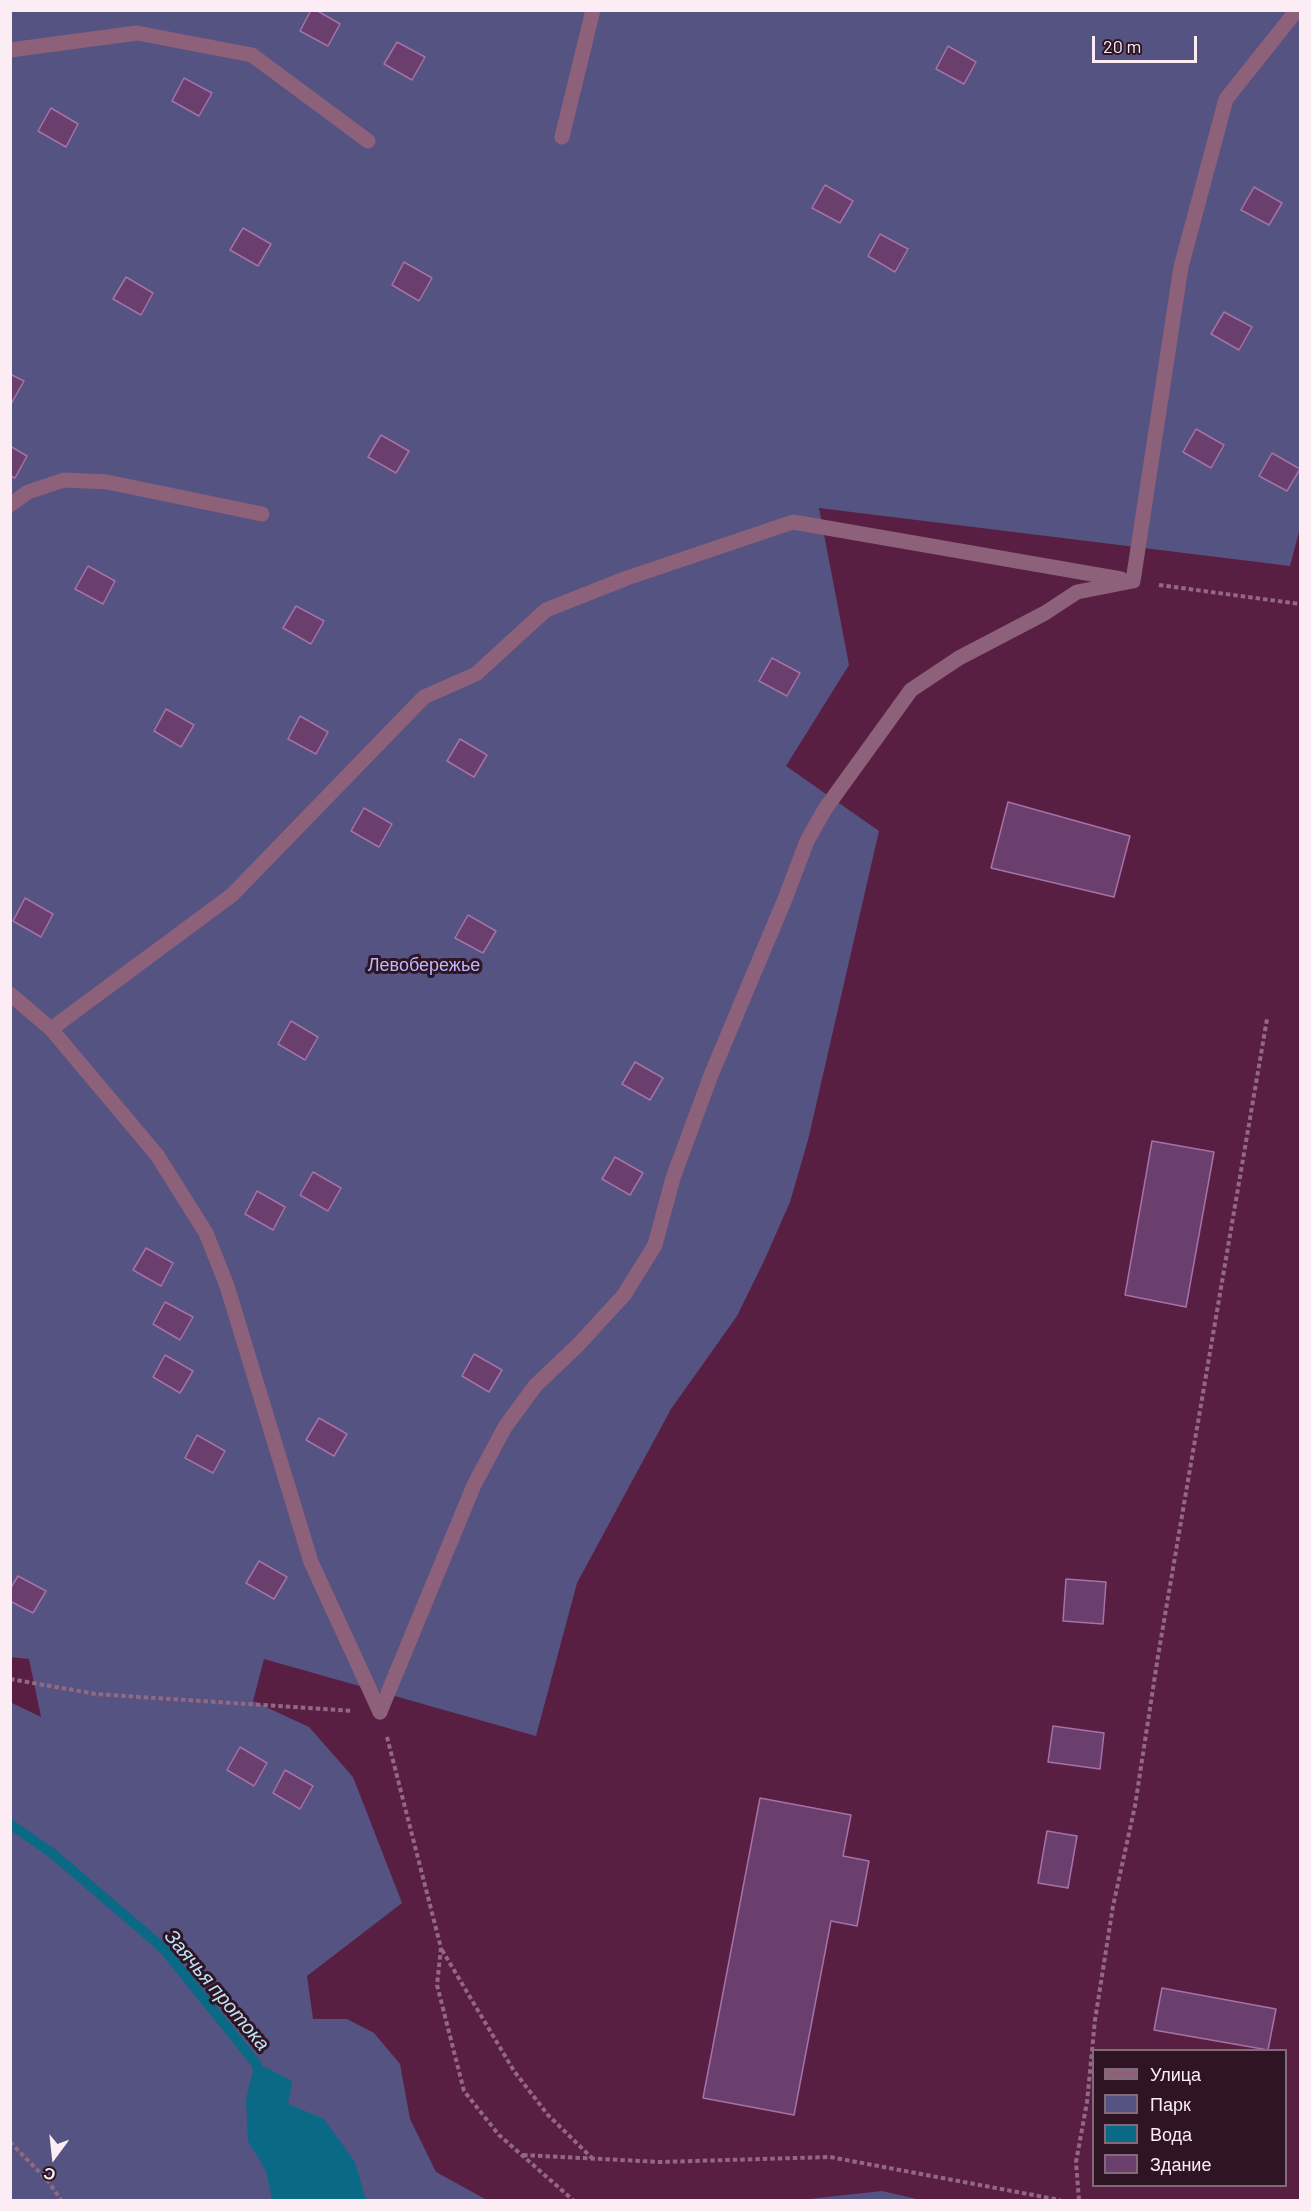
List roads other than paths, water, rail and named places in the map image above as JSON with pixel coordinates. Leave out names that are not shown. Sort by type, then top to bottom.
[{"type":"street","points":[[562,137],[593,10]]},
{"type":"street","points":[[1133,581],[1181,267],[1226,99],[1298,10]]},
{"type":"street","points":[[10,50],[137,33],[252,56],[368,141]]},
{"type":"street","points":[[10,505],[27,492],[64,480],[106,482],[262,514]]},
{"type":"street","points":[[51,1029],[232,895],[424,697],[476,674],[546,609],[627,578],[793,522],[1133,581]]},
{"type":"street","points":[[10,994],[51,1029],[157,1155],[206,1233],[227,1286],[312,1562],[380,1712],[474,1485],[505,1427],[536,1386],[624,1295],[655,1245],[673,1178],[711,1075],[807,841],[825,809],[911,690],[959,658],[1046,613],[1077,592],[1133,581]]},
{"type":"water","points":[[255,2062],[292,2081],[288,2104],[324,2119],[355,2162],[366,2200],[272,2200],[266,2171],[248,2141],[246,2100]]},
{"type":"waterway","name":"Заячья протока","points":[[10,1824],[52,1853],[163,1948],[255,2062],[260,2073]]},
{"type":"park label","name":"Левобережье","points":[[424,965]]}]
